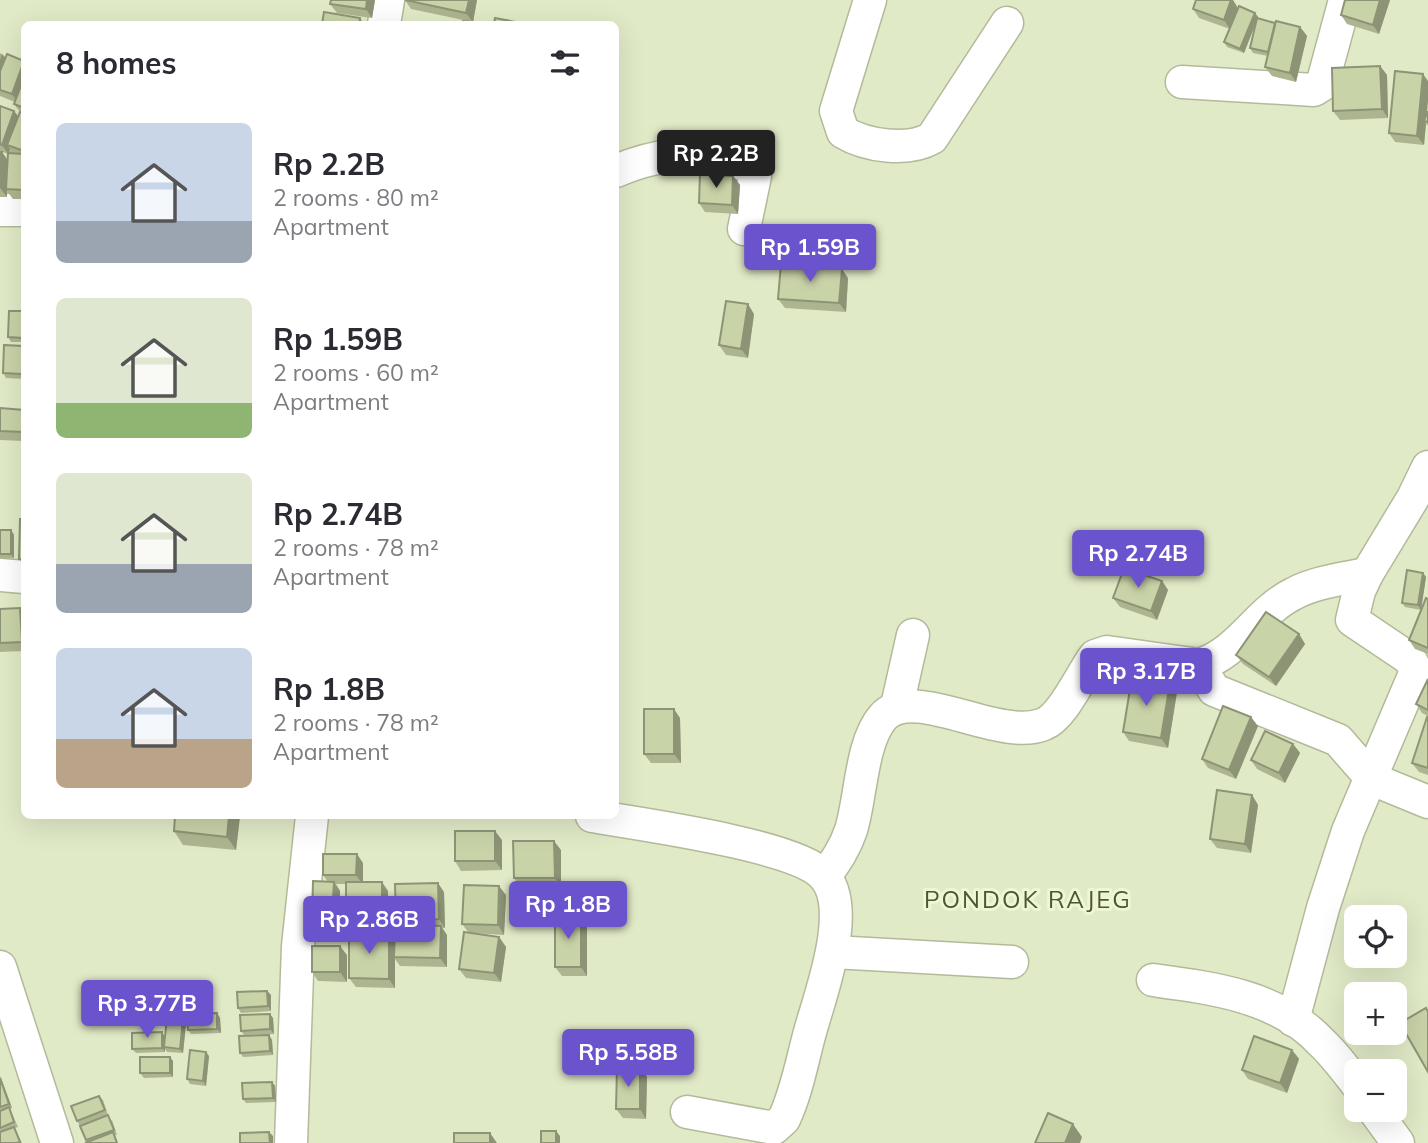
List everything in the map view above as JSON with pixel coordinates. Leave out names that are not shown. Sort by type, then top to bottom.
[{"type":"street","points":[[384,21],[388,0]]},
{"type":"street","points":[[870,0],[836,111],[843,132],[853,139],[903,146],[932,138],[1006,23]]},
{"type":"street","points":[[1182,82],[1314,90],[1322,85],[1345,0]]},
{"type":"street","points":[[619,170],[636,162],[673,155],[704,155],[748,167],[755,176],[744,229]]},
{"type":"street","points":[[0,210],[21,210]]},
{"type":"street","points":[[1293,1020],[1338,861],[1416,671],[1410,659],[1352,620],[1359,591],[1428,467]]},
{"type":"street","points":[[897,706],[923,707],[988,724],[1029,727],[1044,724],[1058,714],[1095,656],[1107,652],[1199,665],[1224,654],[1264,614],[1293,594],[1367,574]]},
{"type":"street","points":[[0,575],[21,577]]},
{"type":"street","points":[[825,876],[843,851],[852,827],[872,736],[883,717],[897,706],[913,635]]},
{"type":"street","points":[[1199,665],[1214,690],[1338,740],[1371,779],[1428,802]]},
{"type":"street","points":[[291,1143],[298,946],[312,819]]},
{"type":"street","points":[[610,819],[682,831],[787,856],[812,865],[825,876],[836,920],[833,952],[784,1119],[774,1128],[758,1128],[687,1112]]},
{"type":"street","points":[[833,952],[1012,962]]},
{"type":"street","points":[[0,967],[57,1143]]},
{"type":"street","points":[[1153,979],[1251,998],[1293,1020],[1320,1040],[1344,1069]]},
{"type":"street","points":[[1383,1122],[1398,1143]]},
{"type":"building","points":[[331,0],[367,0],[366,9],[330,4]]},
{"type":"building","points":[[405,0],[469,0],[466,13]]},
{"type":"building","points":[[1196,0],[1231,0],[1224,20],[1193,9]]},
{"type":"building","points":[[1345,0],[1380,0],[1373,25],[1341,15]]},
{"type":"building","points":[[1239,6],[1255,13],[1240,49],[1224,42]]},
{"type":"building","points":[[324,12],[360,18],[360,21],[322,21]]},
{"type":"building","points":[[1257,18],[1275,23],[1268,52],[1250,48]]},
{"type":"building","points":[[1276,21],[1300,27],[1290,73],[1265,67]]},
{"type":"building","points":[[7,54],[21,60],[21,69],[12,94],[0,90],[0,71]]},
{"type":"building","points":[[1380,66],[1382,109],[1333,111],[1332,68]]},
{"type":"building","points":[[1395,71],[1423,74],[1417,136],[1389,133]]},
{"type":"building","points":[[21,86],[21,107],[14,104]]},
{"type":"building","points":[[0,106],[14,111],[2,145],[0,144]]},
{"type":"building","points":[[20,112],[21,112],[21,150],[7,145]]},
{"type":"building","points":[[0,152],[2,152],[0,188]]},
{"type":"building","points":[[8,153],[21,154],[21,190],[6,189]]},
{"type":"building","points":[[700,174],[733,176],[732,205],[699,203]]},
{"type":"building","points":[[781,264],[842,269],[839,303],[778,299]]},
{"type":"building","points":[[726,301],[748,304],[741,349],[719,345]]},
{"type":"building","points":[[9,311],[21,311],[21,338],[8,337]]},
{"type":"building","points":[[4,345],[21,346],[21,374],[3,373]]},
{"type":"building","points":[[0,408],[21,410],[21,432],[0,431]]},
{"type":"building","points":[[20,519],[21,519],[21,559]]},
{"type":"building","points":[[0,530],[11,530],[11,554],[0,554]]},
{"type":"building","points":[[1124,568],[1162,581],[1151,611],[1113,598]]},
{"type":"building","points":[[1407,570],[1423,573],[1418,605],[1402,603]]},
{"type":"building","points":[[1426,598],[1428,599],[1428,648],[1409,640]]},
{"type":"building","points":[[20,608],[21,642],[0,643],[0,609]]},
{"type":"building","points":[[1266,612],[1299,634],[1269,677],[1236,655]]},
{"type":"building","points":[[1132,677],[1170,683],[1161,738],[1123,732]]},
{"type":"building","points":[[1428,679],[1428,710],[1416,704]]},
{"type":"building","points":[[1223,706],[1251,717],[1229,770],[1202,759]]},
{"type":"building","points":[[644,709],[674,709],[674,754],[644,754]]},
{"type":"building","points":[[1428,718],[1428,768],[1412,763]]},
{"type":"building","points":[[1265,731],[1293,744],[1279,773],[1251,760]]},
{"type":"building","points":[[1217,790],[1252,795],[1245,844],[1210,839]]},
{"type":"building","points":[[175,819],[229,819],[227,837],[174,831]]},
{"type":"building","points":[[455,831],[495,831],[495,861],[455,861]]},
{"type":"building","points":[[513,841],[554,841],[555,878],[514,878]]},
{"type":"building","points":[[323,854],[357,854],[356,875],[323,875]]},
{"type":"building","points":[[313,881],[334,882],[332,917],[312,916]]},
{"type":"building","points":[[346,882],[382,882],[382,921],[346,921]]},
{"type":"building","points":[[438,883],[439,919],[396,920],[395,884]]},
{"type":"building","points":[[557,883],[558,901],[517,901],[517,884]]},
{"type":"building","points":[[464,885],[499,886],[498,925],[462,924]]},
{"type":"building","points":[[555,915],[581,915],[581,967],[555,967]]},
{"type":"building","points":[[395,925],[441,926],[440,958],[394,957]]},
{"type":"building","points":[[464,932],[499,937],[494,973],[459,969]]},
{"type":"building","points":[[349,934],[389,934],[389,979],[349,978]]},
{"type":"building","points":[[312,946],[340,946],[340,972],[312,972]]},
{"type":"building","points":[[267,991],[268,1006],[238,1008],[237,992]]},
{"type":"building","points":[[1426,1008],[1428,1012],[1428,1072],[1407,1035],[1407,1019]]},
{"type":"building","points":[[217,1013],[217,1029],[188,1030],[187,1014]]},
{"type":"building","points":[[270,1014],[270,1029],[241,1031],[240,1015]]},
{"type":"building","points":[[167,1017],[183,1019],[180,1049],[164,1047]]},
{"type":"building","points":[[162,1032],[162,1048],[132,1049],[132,1033]]},
{"type":"building","points":[[269,1035],[270,1051],[240,1053],[239,1036]]},
{"type":"building","points":[[1254,1036],[1292,1050],[1280,1083],[1242,1070]]},
{"type":"building","points":[[190,1050],[206,1052],[203,1081],[187,1079]]},
{"type":"building","points":[[140,1057],[170,1057],[170,1073],[140,1073]]},
{"type":"building","points":[[617,1068],[640,1068],[640,1109],[616,1109]]},
{"type":"building","points":[[0,1078],[9,1104],[0,1107]]},
{"type":"building","points":[[272,1082],[273,1098],[243,1099],[242,1083]]},
{"type":"building","points":[[99,1096],[105,1110],[77,1121],[71,1106]]},
{"type":"building","points":[[9,1107],[14,1122],[0,1128],[0,1111]]},
{"type":"building","points":[[1048,1113],[1073,1124],[1065,1143],[1035,1143]]},
{"type":"building","points":[[108,1115],[114,1130],[86,1140],[80,1126]]},
{"type":"building","points":[[14,1127],[20,1142],[0,1143],[0,1132]]},
{"type":"building","points":[[541,1131],[556,1131],[556,1143],[541,1143]]},
{"type":"building","points":[[113,1132],[117,1143],[85,1143]]},
{"type":"building","points":[[269,1132],[270,1143],[240,1143],[240,1133]]},
{"type":"building","points":[[454,1133],[490,1133],[490,1143],[454,1143]]},
{"type":"district","name":"PONDOK RAJEG","points":[[1028,899]]}]
